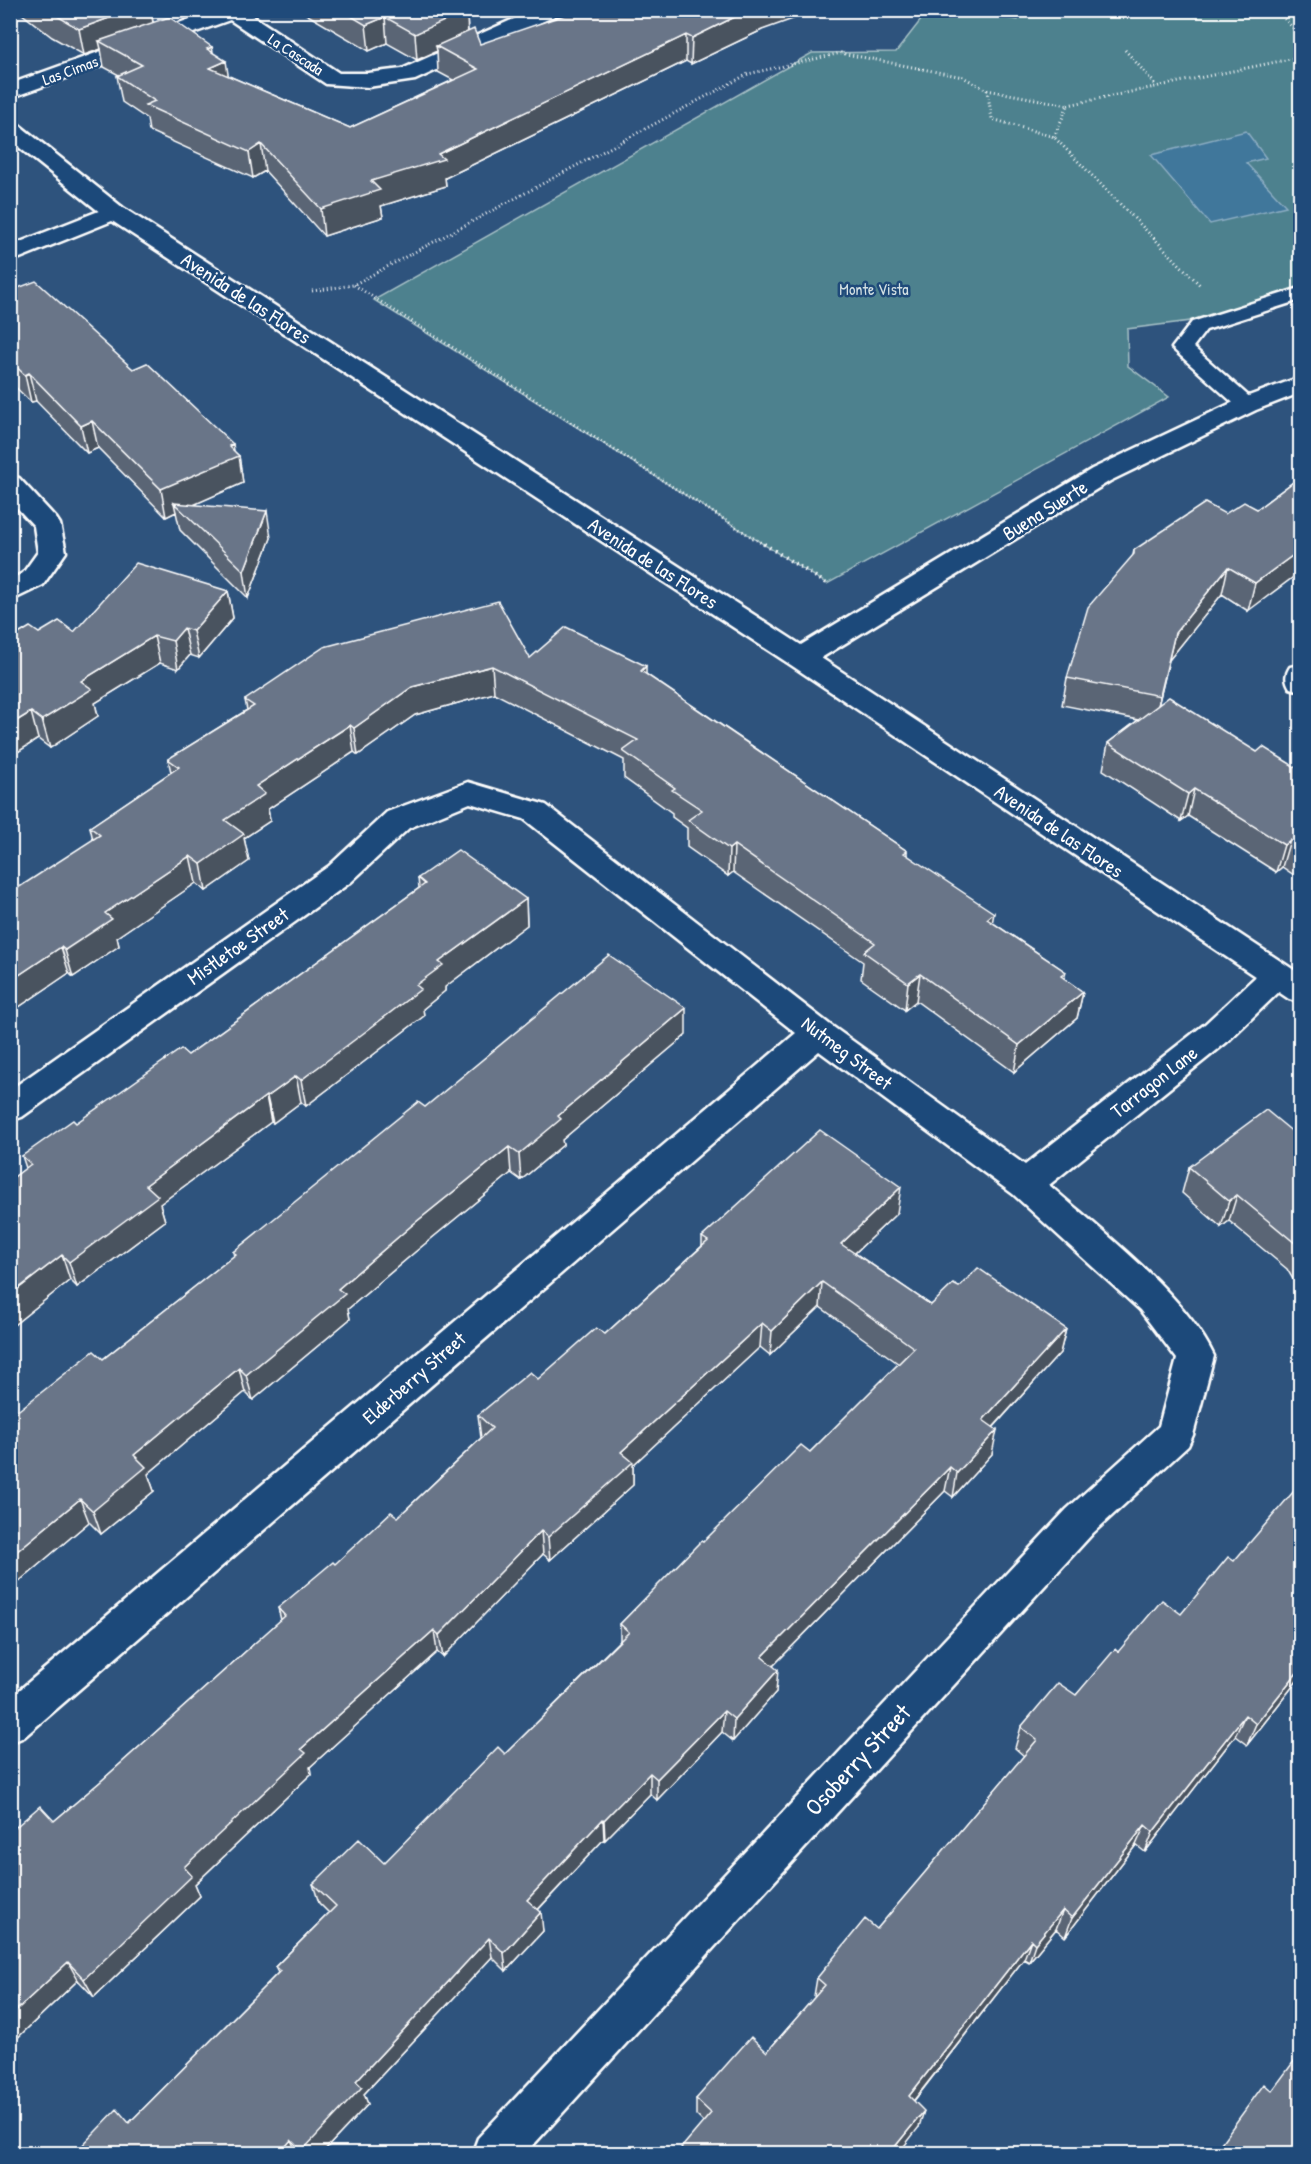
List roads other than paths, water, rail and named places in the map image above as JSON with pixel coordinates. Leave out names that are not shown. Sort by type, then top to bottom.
[{"type":"street","name":"La Cascada","points":[[230,11],[334,79],[368,80],[407,75],[552,10]]},
{"type":"street","name":"Las Cimas","points":[[10,92],[230,11]]},
{"type":"street","name":"Avenida de las Flores","points":[[10,129],[114,212],[801,658],[1289,983]]},
{"type":"street","points":[[10,255],[114,212]]},
{"type":"street","name":"Buena Suerte","points":[[801,658],[1101,475],[1247,405],[1300,384]]},
{"type":"street","points":[[10,484],[46,524],[52,552],[22,585]]},
{"type":"street","name":"Nutmeg Street","points":[[468,792],[535,812],[818,1033],[1026,1184],[1153,1300],[1196,1356]]},
{"type":"street","name":"Mistletoe Street","points":[[10,1108],[340,874],[398,820],[468,792]]},
{"type":"street","name":"Tarragon Lane","points":[[1026,1184],[1216,1033],[1289,983]]},
{"type":"street","name":"Elderberry Street","points":[[10,1724],[818,1033]]},
{"type":"street","name":"Osoberry Street","points":[[494,2154],[1080,1521],[1175,1435],[1196,1356]]},
{"type":"lane","points":[[1247,405],[1182,348],[1199,326],[1300,294]]},
{"type":"water","points":[[1246,131],[1266,158],[1246,163],[1286,206],[1210,224],[1151,155]]},
{"type":"park label","name":"Monte Vista","points":[[874,289]]}]
